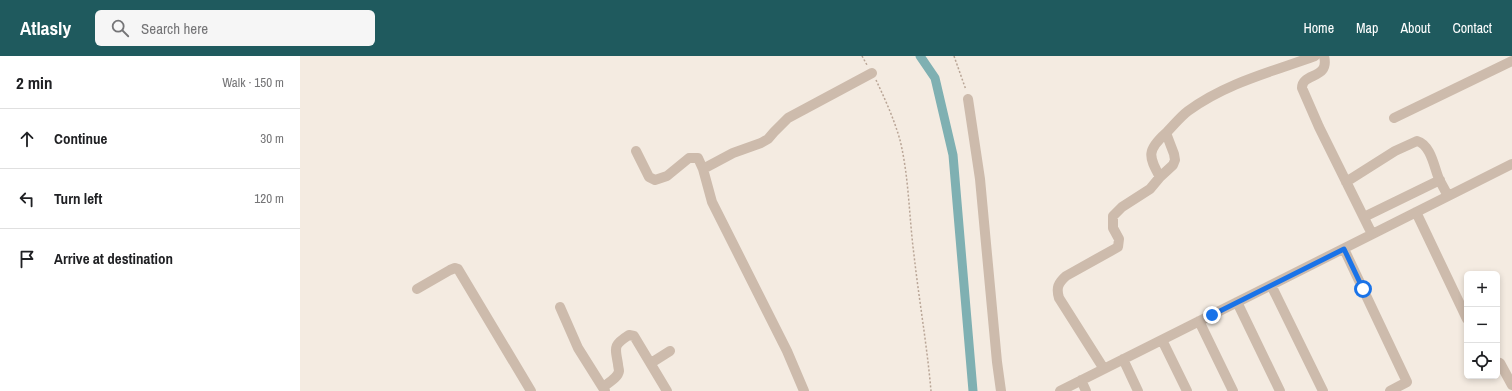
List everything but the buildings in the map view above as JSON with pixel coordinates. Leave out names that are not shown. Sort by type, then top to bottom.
[{"type":"street","points":[[1160,177],[1150,157],[1151,152],[1156,142],[1187,112],[1216,93],[1240,82],[1315,56]]},
{"type":"street","points":[[1324,56],[1325,62],[1323,69],[1315,76],[1305,80],[1302,88],[1318,127],[1372,234]]},
{"type":"street","points":[[1394,118],[1512,61]]},
{"type":"street","points":[[704,169],[733,153],[768,139],[788,118],[872,73]]},
{"type":"street","points":[[968,99],[980,179],[1001,391]]},
{"type":"street","points":[[1104,369],[1062,303],[1057,292],[1058,287],[1066,276],[1118,247],[1119,239],[1113,228],[1112,216],[1122,207],[1150,190],[1160,177],[1173,165],[1175,160],[1166,133]]},
{"type":"street","points":[[1346,182],[1395,151],[1417,141],[1421,142],[1429,153],[1448,196]]},
{"type":"street","points":[[636,151],[649,178],[655,180],[666,176],[688,158],[698,158],[704,169],[712,202],[787,352],[804,391]]},
{"type":"street","points":[[1060,391],[1512,164]]},
{"type":"street","points":[[1364,217],[1440,180]]},
{"type":"street","points":[[1416,212],[1464,313]]},
{"type":"street","points":[[1344,249],[1409,387],[1390,391]]},
{"type":"street","points":[[417,289],[450,270],[455,268],[458,269],[531,391]]},
{"type":"street","points":[[1271,285],[1323,391]]},
{"type":"street","points":[[1237,302],[1280,391]]},
{"type":"street","points":[[560,307],[578,348],[604,389],[616,377],[619,371],[615,351],[616,346],[620,340],[629,335],[634,336],[667,391]]},
{"type":"street","points":[[1199,321],[1233,391]]},
{"type":"street","points":[[1162,340],[1187,391]]},
{"type":"street","points":[[651,363],[670,351]]},
{"type":"street","points":[[1123,359],[1138,391]]},
{"type":"street","points":[[1500,363],[1512,385]]},
{"type":"street","points":[[1081,380],[1086,391]]},
{"type":"path","points":[[954,56],[964,81],[968,99]]},
{"type":"path","points":[[872,73],[883,95],[900,140],[905,170],[931,391]]},
{"type":"waterway","points":[[920,56],[935,78],[953,155],[973,391]]},
{"type":"route","points":[[1212,315],[1344,249],[1363,289]]}]
